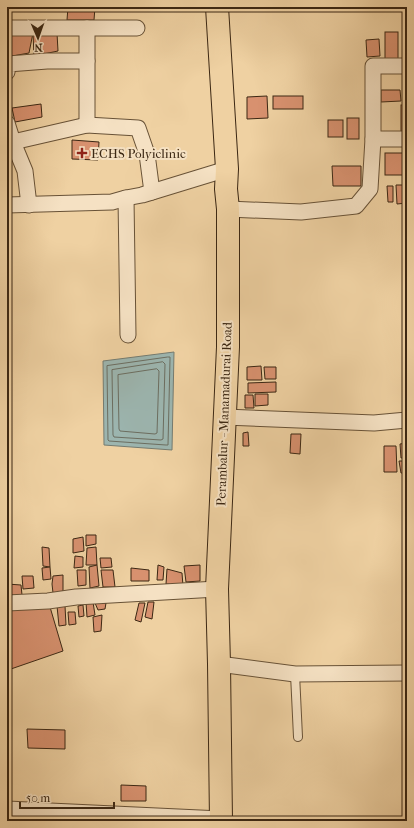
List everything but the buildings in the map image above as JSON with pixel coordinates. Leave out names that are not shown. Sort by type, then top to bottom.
[{"type":"main road","name":"Perambalur - Manamadurai Road","points":[[217,7],[228,209],[228,347],[216,589],[219,664],[221,820]]},
{"type":"street","points":[[7,28],[137,28]]},
{"type":"street","points":[[87,28],[87,125]]},
{"type":"street","points":[[7,72],[8,64],[47,61],[87,61]]},
{"type":"street","points":[[228,209],[300,212],[356,206],[370,189],[373,139],[373,66],[407,66]]},
{"type":"street","points":[[7,123],[25,171],[29,205]]},
{"type":"street","points":[[13,142],[87,125],[138,128],[147,154],[152,192]]},
{"type":"street","points":[[373,139],[407,139]]},
{"type":"street","points":[[7,205],[112,202],[142,195],[227,169]]},
{"type":"street","points":[[126,198],[128,335]]},
{"type":"street","points":[[225,417],[374,423],[407,420]]},
{"type":"street","points":[[7,603],[48,601],[76,597],[216,589]]},
{"type":"street","points":[[219,664],[295,674],[407,673]]},
{"type":"street","points":[[7,809],[221,820]]},
{"type":"lane","points":[[295,674],[298,737]]},
{"type":"water","points":[[174,352],[172,450],[104,445],[103,361]]},
{"type":"place","name":"ECHS Polyiclinic","points":[[82,153]]}]
